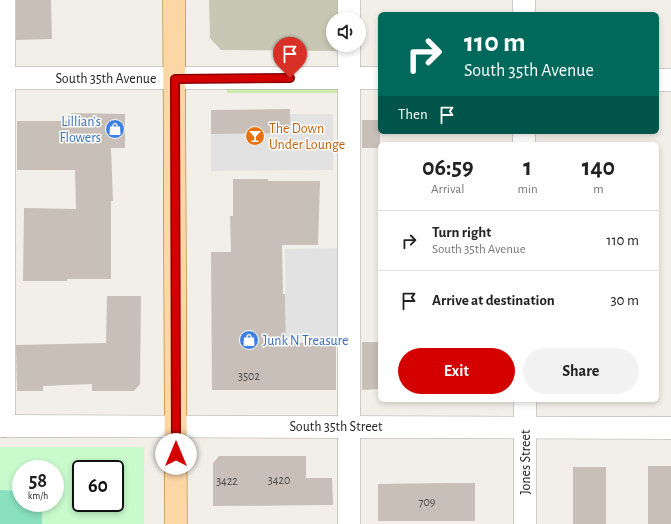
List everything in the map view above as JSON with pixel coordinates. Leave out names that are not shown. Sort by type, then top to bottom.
[{"type":"main road","points":[[174,0],[176,524]]},
{"type":"street","points":[[2,426],[2,78],[4,0]]},
{"type":"street","points":[[349,0],[349,12]]},
{"type":"street","points":[[524,0],[524,12]]},
{"type":"street","points":[[349,52],[349,524]]},
{"type":"street","name":"South 35th Avenue","points":[[2,78],[378,78]]},
{"type":"street","points":[[659,80],[671,80]]},
{"type":"street","name":"Jones Street","points":[[525,402],[525,524]]},
{"type":"street","name":"South 35th Street","points":[[2,426],[671,428]]},
{"type":"shaded area","points":[[209,0],[342,0],[342,12],[326,12],[326,51],[221,50],[210,38]]},
{"type":"shaded area","points":[[290,114],[333,114],[333,170],[211,171],[211,134],[290,133]]},
{"type":"shaded area","points":[[344,248],[344,338],[286,339],[285,249]]},
{"type":"green space","points":[[227,87],[341,87],[341,93],[227,93]]},
{"type":"green space","points":[[0,447],[144,447],[144,524],[0,524]]},
{"type":"green space","points":[[0,490],[12,491],[12,512],[42,512],[42,524],[0,524]]},
{"type":"building","points":[[16,0],[51,0],[52,39],[16,40]]},
{"type":"building","points":[[290,109],[290,133],[211,134],[211,110]]},
{"type":"building","points":[[71,113],[125,114],[125,148],[111,148],[113,201],[111,201],[111,279],[23,281],[24,208],[76,209],[75,170],[17,170],[17,121],[70,121]]},
{"type":"building","points":[[362,120],[378,120],[378,134],[380,134],[380,142],[378,142],[378,148],[362,148]]},
{"type":"building","points":[[233,179],[320,181],[318,245],[282,245],[286,343],[336,342],[336,390],[212,390],[211,252],[231,252],[230,216],[233,216]]},
{"type":"building","points":[[107,296],[141,296],[140,384],[134,391],[92,391],[92,384],[43,386],[43,391],[17,391],[16,345],[106,343]]},
{"type":"building","points":[[362,342],[378,342],[378,389],[362,390]]},
{"type":"building","points":[[219,456],[306,456],[306,478],[332,478],[333,505],[213,506],[213,463]]},
{"type":"building","points":[[648,466],[671,466],[671,524],[648,524]]},
{"type":"building","points":[[573,467],[606,467],[606,524],[573,524]]},
{"type":"building","points":[[475,483],[475,521],[378,521],[378,484]]},
{"type":"place","name":"Lillian's Flowers","points":[[115,129]]},
{"type":"place","name":"The Down Under Lounge","points":[[255,136]]},
{"type":"place","name":"Junk N Treasure","points":[[249,340]]},
{"type":"route","points":[[176,454],[175,79],[290,78]]}]
